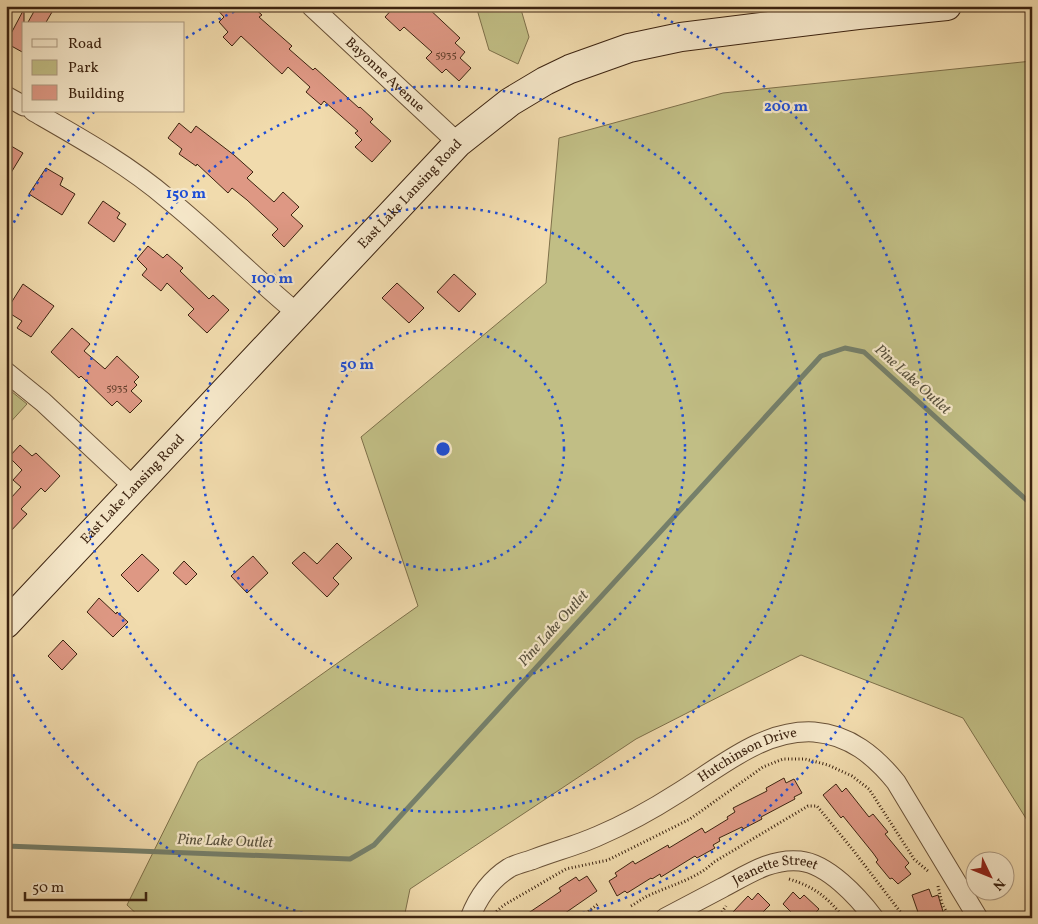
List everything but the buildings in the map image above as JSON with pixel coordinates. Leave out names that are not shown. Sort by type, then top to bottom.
[{"type":"street","name":"Bayonne Avenue","points":[[311,6],[458,143]]},
{"type":"street","name":"East Lake Lansing Road","points":[[6,624],[458,143],[510,102],[570,69],[629,48],[681,38],[858,15],[948,6]]},
{"type":"street","points":[[6,96],[22,105]]},
{"type":"street","points":[[35,112],[120,163],[167,198],[297,313]]},
{"type":"street","points":[[6,372],[43,402],[134,487]]},
{"type":"street","name":"Hutchinson Drive","points":[[470,918],[483,892],[495,878],[510,867],[597,837],[628,822],[744,752],[768,740],[791,734],[814,732],[833,736],[851,743],[866,751],[884,767],[896,782],[978,918]]},
{"type":"street","name":"Jeanette Street","points":[[665,918],[760,868],[787,861],[802,861],[815,865],[852,891],[874,918]]},
{"type":"path","points":[[489,918],[504,905],[566,869],[608,860],[690,819],[763,767],[783,760],[805,759],[828,765],[852,776],[869,789],[914,859],[930,872],[933,878]]},
{"type":"path","points":[[787,879],[807,884],[824,895],[844,918]]},
{"type":"path","points":[[937,883],[942,904],[950,918]]},
{"type":"path","points":[[718,918],[726,905],[732,900]]},
{"type":"path","points":[[580,918],[598,904]]},
{"type":"green space","points":[[476,6],[520,6],[529,37],[518,64],[489,50]]},
{"type":"green space","points":[[1032,61],[1032,828],[963,718],[801,655],[636,739],[410,889],[404,918],[141,918],[127,905],[198,762],[418,606],[361,437],[546,283],[559,138],[723,93]]},
{"type":"green space","points":[[6,387],[27,404],[6,427]]},
{"type":"waterway","name":"Pine Lake Outlet","points":[[6,846],[350,859],[374,845],[821,356],[845,348],[864,352],[1032,505]]}]
